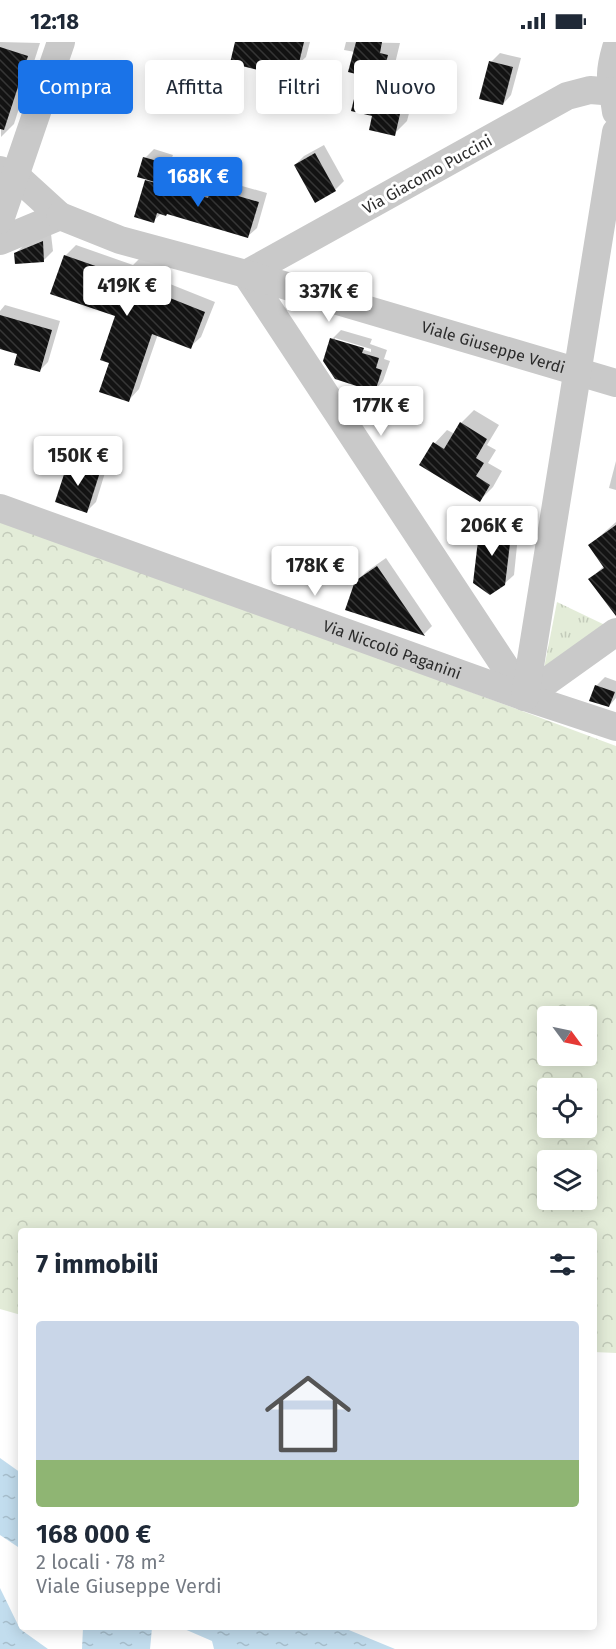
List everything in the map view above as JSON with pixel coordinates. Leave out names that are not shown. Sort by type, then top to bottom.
[{"type":"street","points":[[0,220],[7,172],[61,42]]},
{"type":"street","points":[[615,98],[610,80],[610,68],[616,48]]},
{"type":"street","name":"Via Giacomo Puccini","points":[[246,274],[567,96],[590,90],[615,98]]},
{"type":"street","points":[[525,697],[616,132]]},
{"type":"street","points":[[0,241],[60,216],[7,172]]},
{"type":"street","name":"Viale Giuseppe Verdi","points":[[60,216],[120,240],[246,274],[616,383]]},
{"type":"street","points":[[246,274],[525,697]]},
{"type":"street","name":"Via Niccolò Paganini","points":[[0,508],[616,728]]},
{"type":"street","points":[[525,697],[614,633]]},
{"type":"green space","points":[[0,517],[616,746],[616,1353],[597,1352],[597,1228],[18,1228],[18,1314],[0,1309]]},
{"type":"green space","points":[[557,602],[605,625],[544,668]]},
{"type":"water","points":[[0,1458],[18,1471],[18,1547],[0,1535]]},
{"type":"water","points":[[0,1588],[18,1625],[18,1630],[21,1630],[48,1649],[0,1649]]},
{"type":"water","points":[[83,1630],[152,1630],[150,1649],[82,1649]]},
{"type":"water","points":[[187,1630],[349,1630],[395,1649],[214,1649],[212,1641]]},
{"type":"building","points":[[235,42],[304,42],[300,60],[256,60],[256,69],[244,66],[244,60],[231,60]]},
{"type":"building","points":[[356,42],[382,42],[380,53],[388,55],[387,60],[354,60],[354,74],[348,72]]},
{"type":"building","points":[[0,47],[28,56],[27,60],[18,60],[18,87],[4,130],[0,129]]},
{"type":"building","points":[[489,61],[513,67],[503,105],[479,99]]},
{"type":"building","points":[[364,114],[400,114],[395,136],[369,130],[372,116]]},
{"type":"building","points":[[315,153],[336,191],[315,203],[294,165]]},
{"type":"building","points":[[143,157],[165,163],[159,183],[137,177]]},
{"type":"building","points":[[145,180],[208,198],[211,188],[259,202],[248,238],[167,214],[166,216],[157,213],[154,223],[134,217]]},
{"type":"building","points":[[43,241],[44,262],[15,264],[14,253]]},
{"type":"building","points":[[64,255],[127,277],[130,266],[160,275],[155,292],[205,312],[191,349],[152,334],[129,402],[99,392],[109,363],[100,360],[115,316],[50,294]]},
{"type":"building","points":[[0,315],[52,330],[40,372],[14,365],[17,354],[0,349]]},
{"type":"building","points":[[330,338],[364,348],[362,353],[379,358],[376,368],[382,370],[375,392],[335,379],[323,361]]},
{"type":"building","points":[[460,422],[487,439],[476,458],[484,463],[476,476],[490,485],[480,502],[419,465],[433,442],[444,449]]},
{"type":"building","points":[[68,462],[100,472],[87,513],[55,502]]},
{"type":"building","points":[[496,517],[511,535],[505,585],[490,595],[473,583],[479,532]]},
{"type":"building","points":[[616,525],[616,616],[588,579],[604,568],[588,545]]},
{"type":"building","points":[[377,566],[425,636],[345,610],[355,581]]},
{"type":"building","points":[[595,685],[615,692],[609,707],[589,701]]}]
